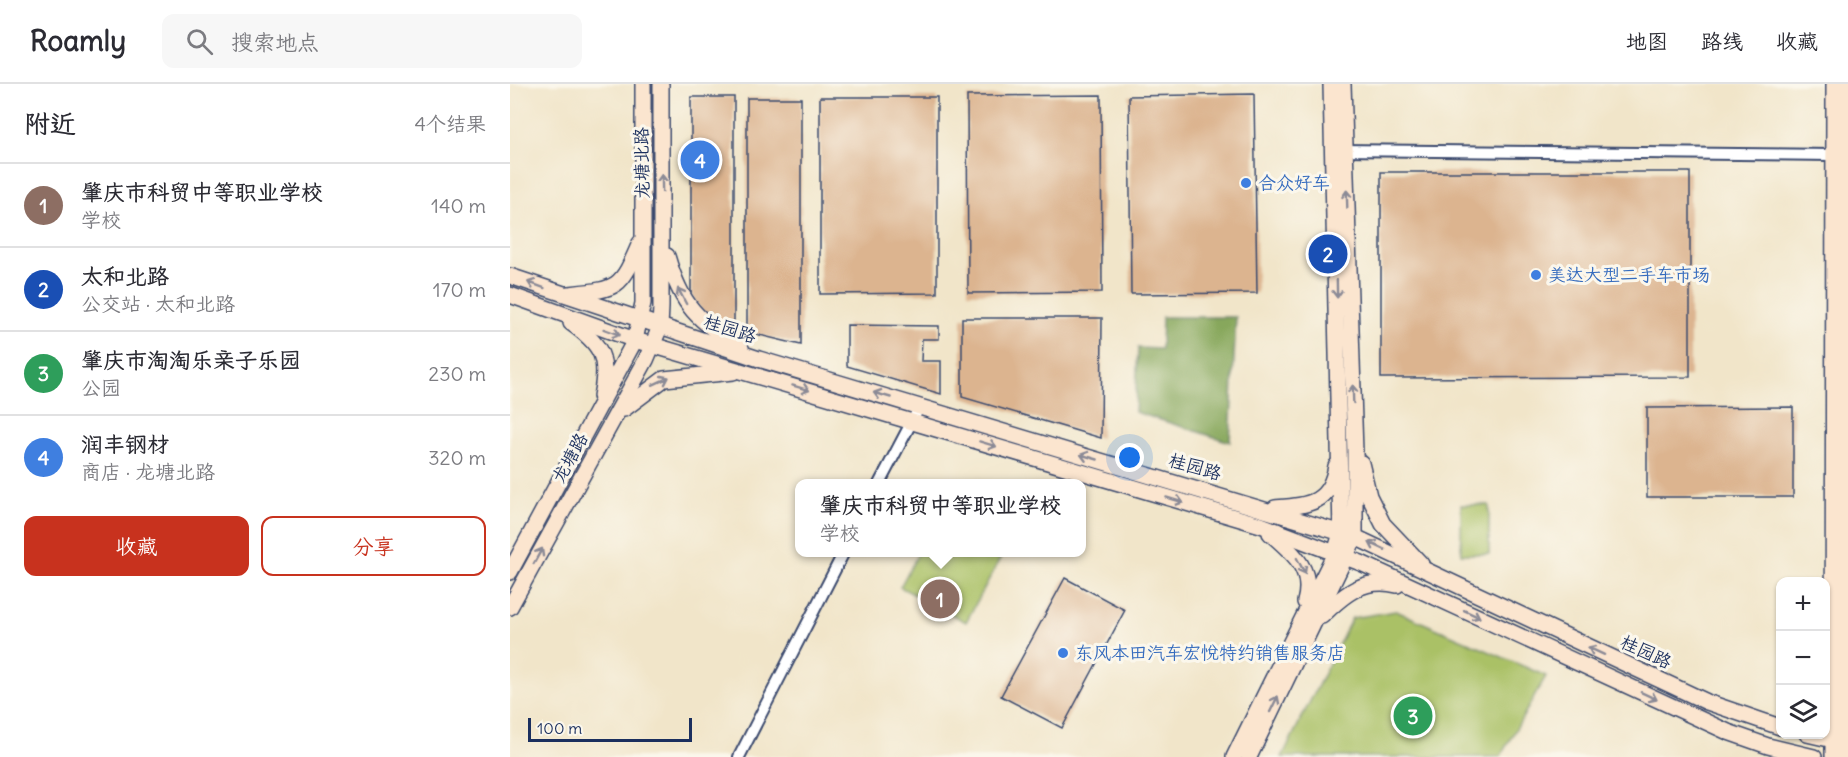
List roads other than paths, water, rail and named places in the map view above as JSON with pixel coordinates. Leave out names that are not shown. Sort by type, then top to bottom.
[{"type":"main road","name":"龙塘北路","points":[[597,413],[635,340],[644,303],[643,84]]},
{"type":"main road","name":"龙塘北路","points":[[661,84],[663,241]]},
{"type":"main road","points":[[1234,757],[1304,628],[1348,535],[1355,452],[1339,150],[1331,84]]},
{"type":"main road","points":[[1343,84],[1339,150],[1341,439],[1348,535]]},
{"type":"main road","points":[[1834,84],[1834,654],[1843,746]]},
{"type":"main road","points":[[1833,757],[1843,746],[1847,669],[1846,84]]},
{"type":"main road","points":[[562,295],[610,289],[619,284],[626,275],[644,235]]},
{"type":"main road","points":[[663,241],[673,275],[688,307],[702,321],[759,359]]},
{"type":"main road","name":"龙塘路","points":[[510,607],[653,345],[660,327],[663,241]]},
{"type":"main road","name":"桂园路","points":[[510,276],[759,359],[1348,535],[1746,717],[1776,726]]},
{"type":"main road","points":[[510,295],[635,340],[1261,525],[1340,555],[1419,590],[1728,732],[1768,746],[1814,757]]},
{"type":"main road","points":[[510,572],[597,413],[605,378],[602,355],[588,335],[557,312]]},
{"type":"main road","points":[[615,417],[641,393],[664,378],[745,371]]},
{"type":"main road","points":[[1266,509],[1309,505],[1320,499],[1334,479],[1341,439]]},
{"type":"main road","points":[[1355,452],[1362,464],[1369,496],[1383,524],[1429,573]]},
{"type":"main road","points":[[1249,757],[1304,628],[1308,591],[1304,570],[1293,553],[1261,525]]},
{"type":"main road","points":[[1304,628],[1341,596],[1359,586],[1388,583],[1419,590]]},
{"type":"main road","points":[[1830,664],[1834,654]]},
{"type":"main road","points":[[1746,717],[1776,714]]},
{"type":"main road","points":[[1821,739],[1843,746]]},
{"type":"main road","points":[[1768,746],[1785,757]]},
{"type":"street","points":[[1339,150],[1833,155]]},
{"type":"street","points":[[881,479],[920,406]]},
{"type":"street","points":[[739,757],[841,557]]},
{"type":"place","name":"润丰钢材","points":[[700,160]]},
{"type":"place","name":"合众好车","points":[[1246,183]]},
{"type":"place","name":"太和北路","points":[[1328,254]]},
{"type":"place","name":"美达大型二手车市场","points":[[1536,275]]},
{"type":"place","name":"肇庆市科贸中等职业学校","points":[[940,599]]},
{"type":"place","name":"东风本田汽车宏悦特约销售服务店","points":[[1063,653]]},
{"type":"place","name":"肇庆市淘淘乐亲子乐园","points":[[1413,716]]}]
